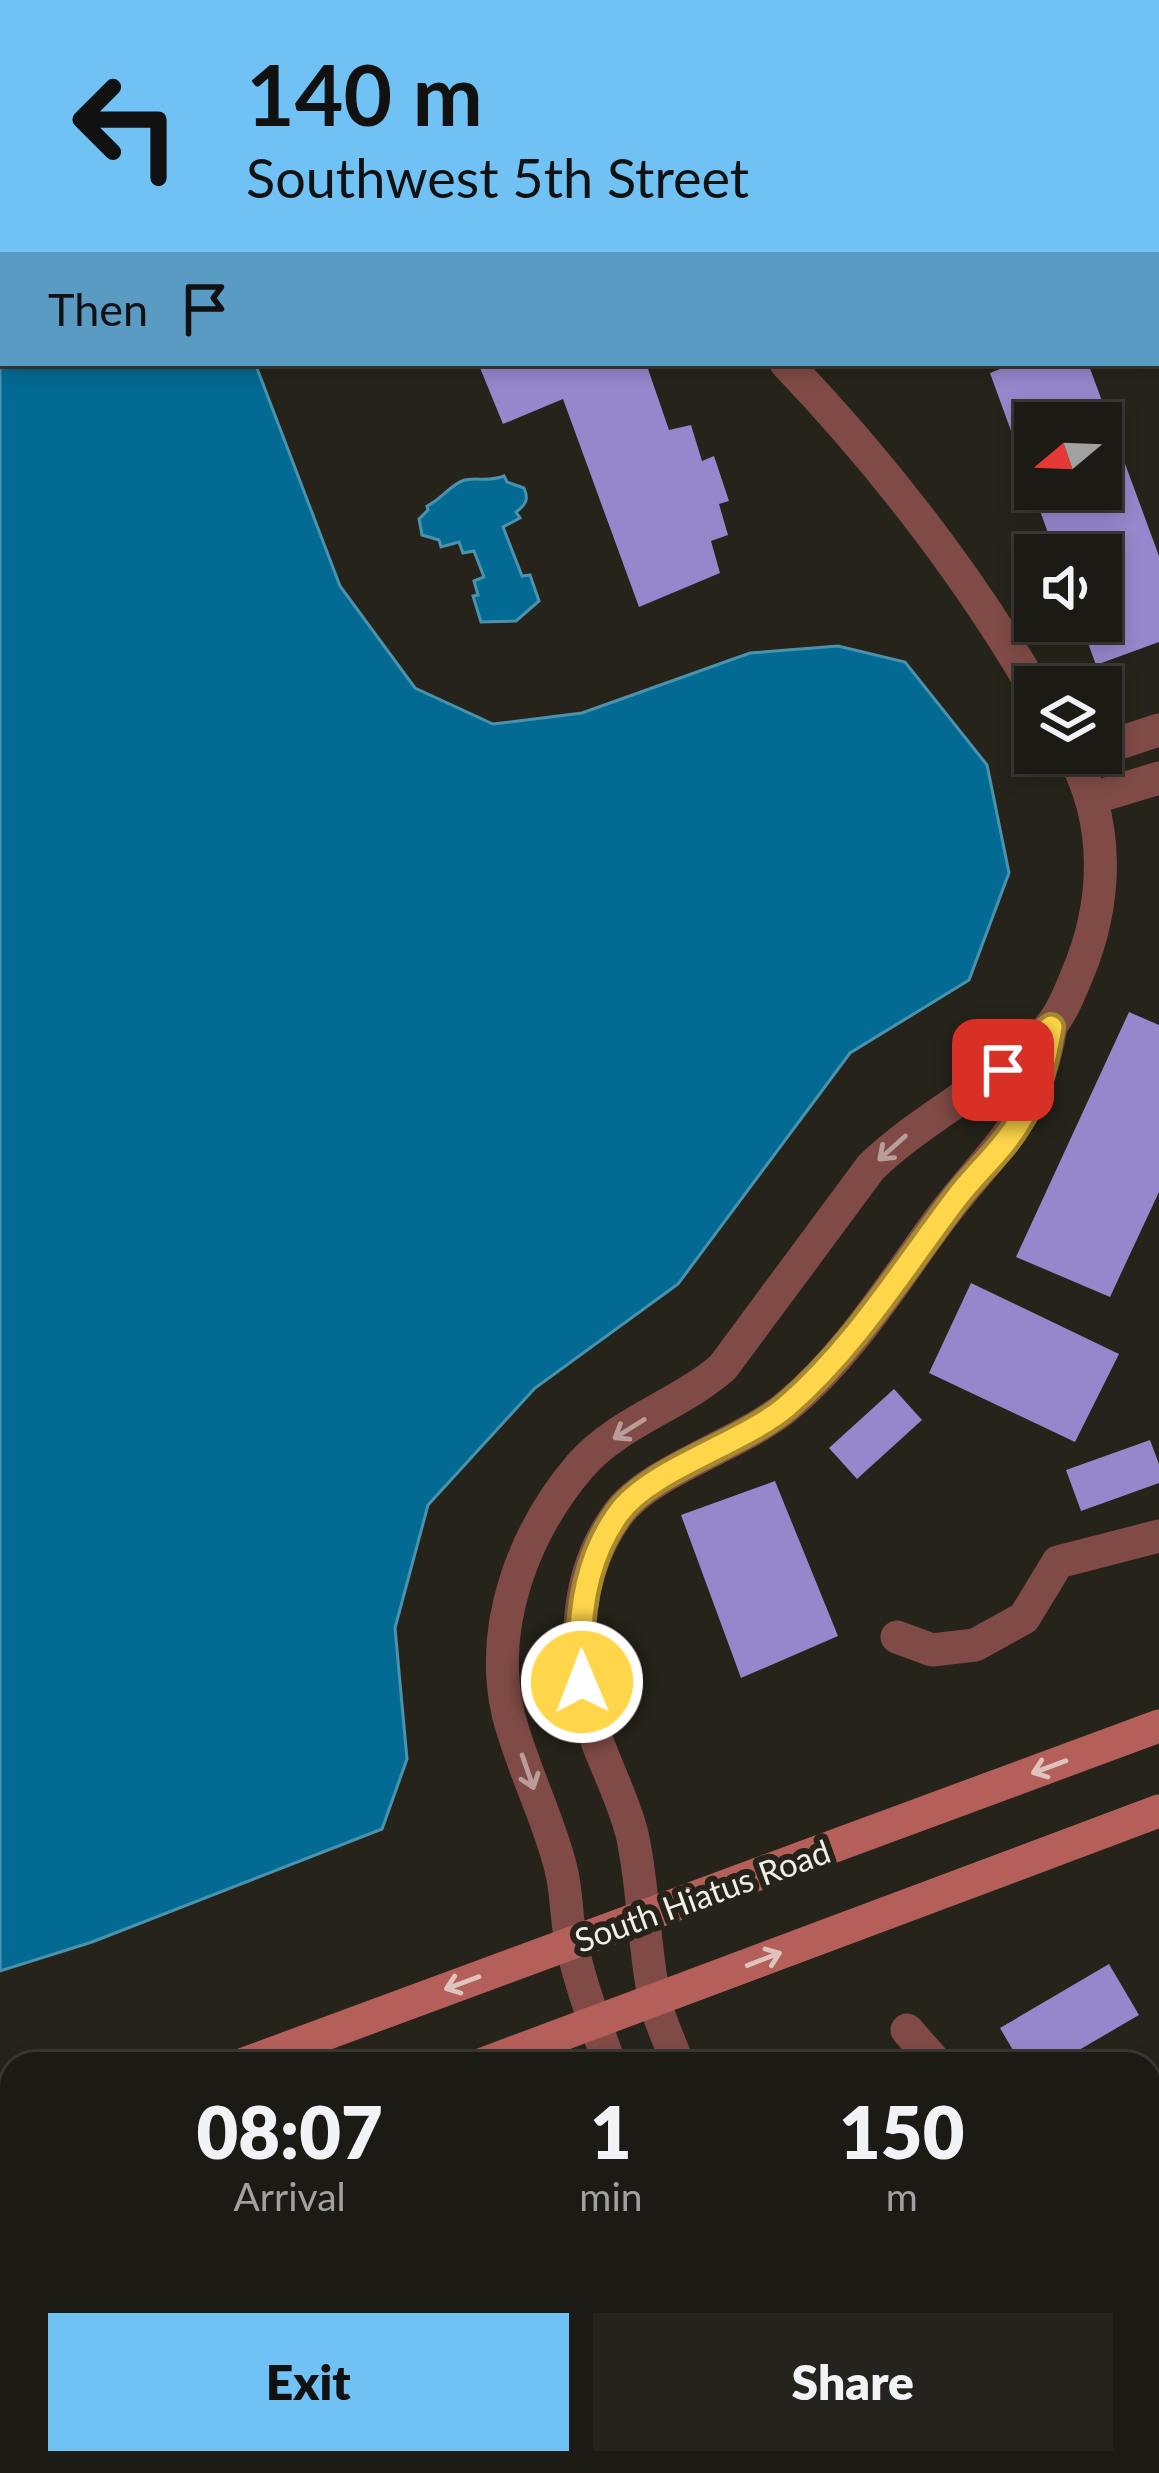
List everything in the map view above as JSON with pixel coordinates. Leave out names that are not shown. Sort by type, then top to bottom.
[{"type":"main road","name":"South Hiatus Road","points":[[276,2052],[1159,1726]]},
{"type":"main road","points":[[515,2052],[1159,1811]]},
{"type":"street","points":[[789,366],[903,494],[960,570],[1020,666]]},
{"type":"street","points":[[1122,741],[1159,730]]},
{"type":"street","points":[[674,2052],[654,2000],[632,1833],[596,1736],[582,1682],[581,1611],[594,1559],[619,1512],[673,1471],[743,1437],[787,1406],[859,1331],[959,1195],[1019,1123],[1041,1076],[1051,1027],[1086,954],[1100,904],[1100,847],[1088,774]]},
{"type":"street","points":[[1093,798],[1159,778]]},
{"type":"street","points":[[605,2052],[572,1942],[562,1870],[508,1714],[504,1685],[508,1614],[532,1535],[583,1463],[610,1441],[701,1387],[722,1367],[871,1167],[901,1138],[1003,1070],[1051,1027]]},
{"type":"street","points":[[897,1637],[932,1650],[975,1645],[1024,1618],[1058,1562],[1159,1536]]},
{"type":"street","points":[[907,2030],[926,2052]]},
{"type":"water","points":[[0,366],[256,366],[340,586],[415,688],[493,724],[582,713],[750,653],[838,646],[905,662],[987,765],[1009,873],[969,980],[850,1053],[678,1284],[535,1388],[428,1505],[395,1628],[407,1759],[382,1829],[92,1942],[0,1971]]},
{"type":"water","points":[[504,476],[526,492],[526,502],[516,512],[520,518],[503,527],[522,576],[530,575],[539,601],[516,621],[481,622],[474,581],[484,577],[474,551],[463,553],[459,542],[441,547],[439,540],[422,535],[419,519],[427,506],[462,481]]},
{"type":"building","points":[[479,366],[647,366],[669,430],[691,425],[702,461],[714,456],[729,501],[719,504],[728,535],[711,541],[720,573],[639,607],[563,399],[503,424]]},
{"type":"building","points":[[1008,366],[1089,366],[1102,402],[1014,402],[1014,439],[990,373]]},
{"type":"building","points":[[1122,455],[1159,556],[1159,642],[1096,665],[1088,642],[1122,642],[1122,534],[1048,534],[1040,510],[1122,510]]},
{"type":"building","points":[[1129,1012],[1159,1025],[1159,1192],[1110,1297],[1016,1257]]},
{"type":"building","points":[[971,1283],[1119,1354],[1075,1442],[929,1373]]},
{"type":"building","points":[[894,1389],[922,1420],[857,1479],[829,1448]]},
{"type":"building","points":[[1150,1440],[1159,1464],[1159,1483],[1081,1511],[1066,1470]]},
{"type":"building","points":[[775,1481],[838,1636],[741,1678],[681,1515]]},
{"type":"building","points":[[1109,1964],[1139,2015],[1076,2052],[1014,2052],[1000,2028]]},
{"type":"route","points":[[582,1682],[581,1611],[594,1559],[619,1512],[673,1471],[743,1437],[787,1406],[859,1331],[959,1195],[1019,1123],[1041,1076],[1051,1027],[1003,1070]]}]
